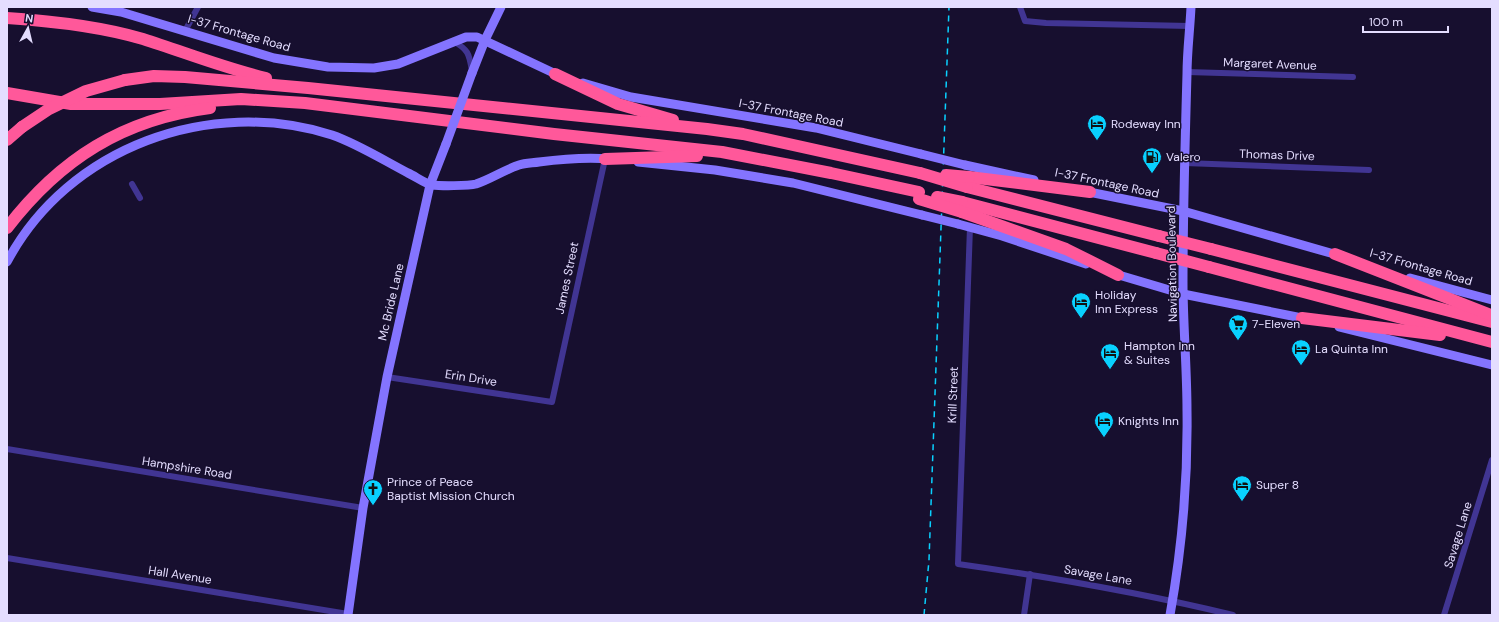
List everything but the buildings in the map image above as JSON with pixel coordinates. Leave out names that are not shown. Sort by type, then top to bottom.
[{"type":"highway","points":[[7,18],[41,20],[93,28],[142,39],[247,73],[308,88]]},
{"type":"highway","points":[[555,74],[618,104],[707,129]]},
{"type":"highway","points":[[7,140],[22,127],[49,109],[86,91],[125,80],[154,76],[185,76],[707,129],[743,134],[920,173],[968,182],[1159,236],[1492,322]]},
{"type":"highway","points":[[7,93],[71,104],[160,104],[240,99],[305,103],[554,134],[722,152],[871,181],[962,207],[1156,253],[1489,342]]},
{"type":"highway","points":[[8,228],[39,190],[56,174],[79,157],[115,135],[149,121],[190,111],[228,106],[289,106],[305,103]]},
{"type":"highway","points":[[605,159],[700,155],[796,166]]},
{"type":"highway","points":[[968,182],[1090,192]]},
{"type":"highway","points":[[962,207],[1066,249],[1118,275]]},
{"type":"highway","points":[[1335,254],[1492,315]]},
{"type":"highway","points":[[1302,318],[1489,342]]},
{"type":"main road","name":"I-37 Frontage Road","points":[[92,7],[121,12],[274,58],[328,67],[374,68],[398,64],[453,41],[472,36],[485,40],[555,74],[631,97],[813,127],[965,165],[1183,211],[1335,254],[1427,283],[1492,300]]},
{"type":"main road","name":"Mc Bride Lane","points":[[348,615],[363,508],[387,377],[430,184],[485,40],[501,7]]},
{"type":"main road","name":"Navigation Boulevard","points":[[1170,615],[1184,506],[1186,472],[1187,361],[1183,294],[1183,211],[1187,72],[1191,7]]},
{"type":"main road","points":[[7,262],[28,229],[52,200],[82,176],[126,149],[157,136],[201,125],[241,122],[273,123],[299,127],[333,136],[360,148],[430,184],[474,184],[521,165],[562,160],[605,159],[715,170],[793,183],[1002,236],[1118,275],[1183,294],[1302,318],[1492,365]]},
{"type":"street","points":[[185,31],[198,7]]},
{"type":"street","points":[[1020,7],[1025,20],[1046,23],[1190,26]]},
{"type":"street","points":[[453,41],[467,50],[472,73]]},
{"type":"street","name":"Margaret Avenue","points":[[1187,72],[1352,78]]},
{"type":"street","name":"James Street","points":[[552,402],[605,159]]},
{"type":"street","name":"Thomas Drive","points":[[1185,163],[1369,170]]},
{"type":"street","points":[[132,184],[140,198]]},
{"type":"street","name":"Krill Street","points":[[958,564],[970,227]]},
{"type":"street","name":"Erin Drive","points":[[387,377],[552,402]]},
{"type":"street","name":"Hampshire Road","points":[[7,449],[363,508]]},
{"type":"street","name":"Savage Lane","points":[[1444,615],[1492,460]]},
{"type":"street","name":"Hall Avenue","points":[[7,558],[348,615]]},
{"type":"street","name":"Savage Lane","points":[[958,564],[1030,574],[1173,600],[1233,615]]},
{"type":"street","points":[[1024,615],[1030,574]]},
{"type":"railway","points":[[924,615],[929,560],[949,7]]},
{"type":"place","name":"Rodeway Inn","points":[[1097,141]]},
{"type":"place","name":"Valero","points":[[1152,174]]},
{"type":"place","name":"Holiday Inn Express","points":[[1081,319]]},
{"type":"place","name":"7-Eleven","points":[[1238,341]]},
{"type":"place","name":"La Quinta Inn","points":[[1301,366]]},
{"type":"place","name":"Hampton Inn & Suites","points":[[1110,370]]},
{"type":"place","name":"Knights Inn","points":[[1104,438]]},
{"type":"place","name":"Super 8","points":[[1242,502]]},
{"type":"place","name":"Prince of Peace Baptist Mission Church","points":[[373,506]]}]
